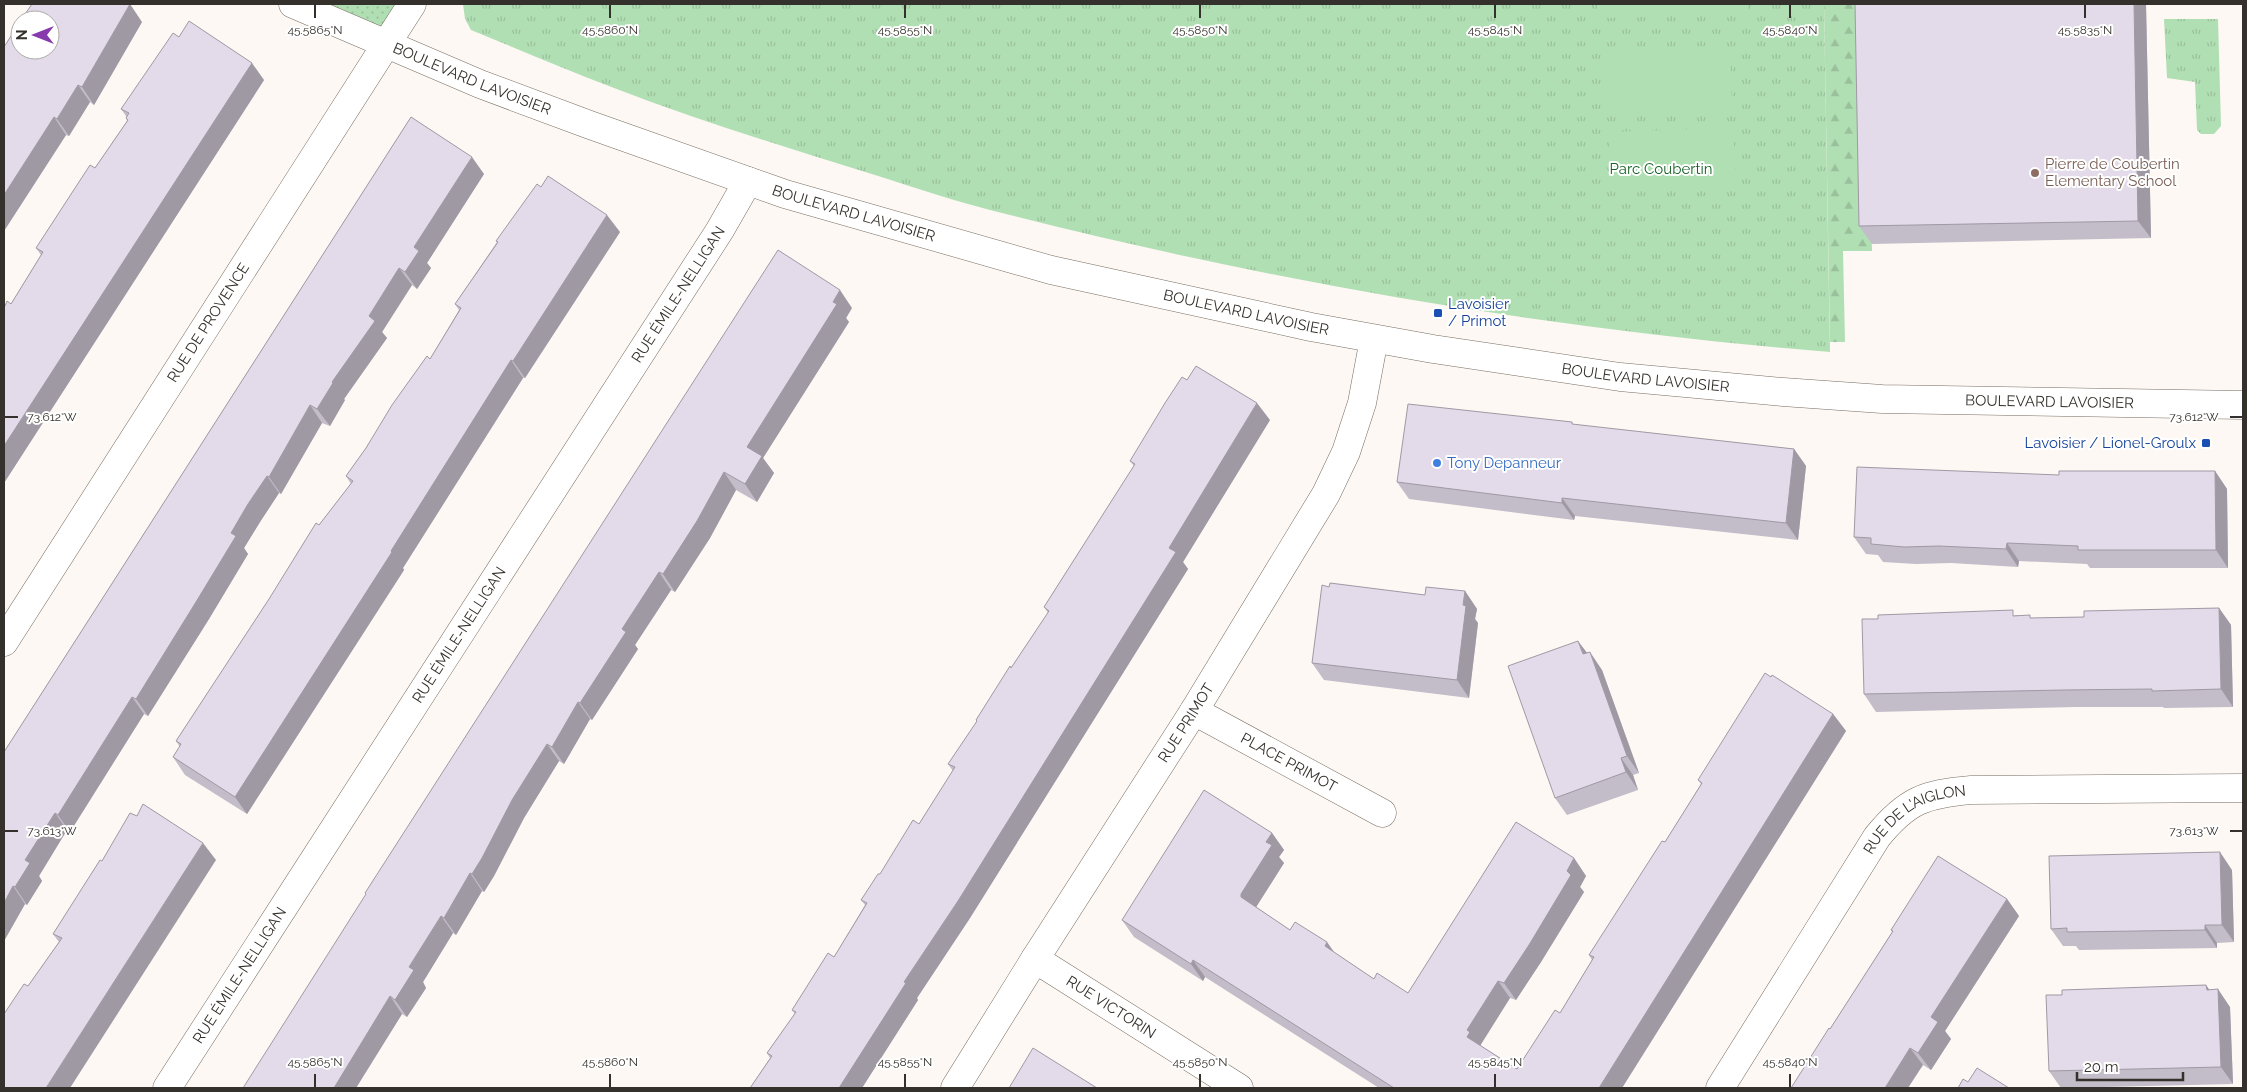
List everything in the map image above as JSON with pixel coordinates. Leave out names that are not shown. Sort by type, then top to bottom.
[{"type":"street","name":"BOULEVARD LAVOISIER","points":[[293,4],[480,84],[748,181],[957,244],[1051,270],[1374,339],[1620,377],[1882,399],[2243,405]]},
{"type":"street","name":"RUE DE PROVENCE","points":[[4,642],[412,4]]},
{"type":"street","name":"RUE ÉMILE-NELLIGAN","points":[[166,1088],[720,230],[748,181]]},
{"type":"street","name":"RUE PRIMOT","points":[[955,1088],[1035,959],[1194,711],[1326,494],[1346,452],[1362,403],[1374,339]]},
{"type":"street","name":"PLACE PRIMOT","points":[[1194,711],[1382,813]]},
{"type":"street","name":"RUE DE L'AIGLON","points":[[1720,1088],[1877,837],[1893,818],[1915,802],[1939,792],[1971,790],[2243,788]]},
{"type":"street","name":"RUE VICTORIN","points":[[1035,959],[1239,1088]]},
{"type":"green space","points":[[328,4],[412,4],[386,44],[320,16]]},
{"type":"green space","name":"Parc Coubertin","points":[[463,4],[1824,4],[1830,352],[1618,330],[1512,316],[1407,299],[1198,259],[990,210],[744,134],[596,81],[471,30],[465,19]]},
{"type":"green space","points":[[1597,4],[1748,4],[1749,14],[1597,18]]},
{"type":"green space","points":[[1824,4],[1867,4],[1872,251],[1843,251],[1845,342],[1830,342]]},
{"type":"green space","points":[[2164,19],[2218,19],[2221,126],[2214,134],[2201,134],[2197,130],[2195,82],[2167,78]]},
{"type":"green space","points":[[1730,50],[1732,109],[1607,113],[1605,54]]},
{"type":"green space","points":[[1733,128],[1736,187],[1611,191],[1609,132]]},
{"type":"building","points":[[32,4],[130,4],[82,87],[78,85],[57,119],[54,117],[4,195],[4,47],[10,38],[10,60],[60,60],[60,10],[28,10]]},
{"type":"building","points":[[1855,4],[2134,4],[2138,221],[1859,226]]},
{"type":"building","points":[[189,21],[252,63],[4,446],[4,306],[7,301],[11,304],[43,252],[36,248],[90,165],[95,168],[128,120],[126,118],[129,113],[121,109],[173,33],[179,37]]},
{"type":"building","points":[[411,117],[472,157],[414,247],[419,251],[405,272],[399,268],[369,316],[375,321],[332,382],[317,409],[310,405],[269,477],[267,476],[248,504],[231,533],[236,536],[196,602],[136,699],[132,697],[58,815],[55,813],[25,860],[30,863],[15,887],[13,886],[4,903],[4,752]]},
{"type":"building","points":[[548,176],[607,215],[513,361],[511,360],[392,552],[235,797],[173,757],[181,744],[176,741],[269,599],[316,523],[319,525],[353,481],[346,476],[366,448],[392,405],[427,356],[430,359],[461,308],[455,304],[498,242],[496,241],[537,184],[541,187]]},
{"type":"building","points":[[778,250],[840,290],[833,302],[837,304],[747,447],[762,456],[745,484],[724,472],[697,521],[663,574],[659,572],[622,629],[626,632],[580,703],[578,702],[552,747],[547,744],[512,800],[482,858],[472,874],[470,873],[444,918],[441,916],[409,967],[414,970],[395,1000],[390,996],[334,1088],[243,1088],[365,893]]},
{"type":"building","points":[[1196,366],[1257,403],[1169,548],[1176,552],[839,1088],[750,1088],[772,1056],[767,1053],[796,1012],[792,1010],[828,953],[834,957],[867,903],[861,900],[878,874],[880,874],[913,820],[919,824],[955,767],[948,764],[977,721],[1010,666],[1011,668],[1049,611],[1044,607],[1135,464],[1130,461],[1165,403],[1182,377],[1187,380]]},
{"type":"building","points":[[1408,404],[1794,449],[1786,523],[1562,498],[1562,503],[1397,482]]},
{"type":"building","points":[[1857,467],[2059,475],[2059,471],[2215,471],[2216,550],[2078,550],[2078,546],[2007,543],[2006,549],[1939,546],[1904,547],[1871,544],[1871,538],[1854,537]]},
{"type":"building","points":[[1330,583],[1425,595],[1426,587],[1465,591],[1463,605],[1466,606],[1457,680],[1312,663],[1322,585],[1329,587]]},
{"type":"building","points":[[2219,608],[2221,689],[1864,694],[1862,619],[1878,619],[1878,615],[2013,610],[2013,616],[2030,615],[2030,618],[2084,617],[2084,611]]},
{"type":"building","points":[[1578,641],[1583,654],[1590,652],[1627,756],[1621,758],[1626,772],[1555,798],[1508,666]]},
{"type":"building","points":[[1765,673],[1771,677],[1772,675],[1833,714],[1599,1088],[1394,1088],[1193,960],[1191,964],[1122,920],[1204,790],[1272,833],[1266,842],[1272,845],[1241,894],[1241,897],[1290,930],[1295,922],[1327,942],[1325,946],[1374,979],[1377,973],[1408,993],[1516,822],[1574,858],[1567,871],[1571,875],[1529,945],[1504,983],[1498,981],[1467,1030],[1470,1032],[1467,1037],[1517,1069],[1555,1010],[1560,1013],[1594,957],[1589,955],[1662,841],[1665,842],[1702,783],[1698,780]]},
{"type":"building","points":[[143,804],[203,843],[46,1088],[4,1088],[4,1014],[24,984],[28,986],[62,938],[53,934],[100,860],[102,861],[130,813],[137,816]]},
{"type":"building","points":[[2220,852],[2222,925],[2205,925],[2205,930],[2067,932],[2067,928],[2051,929],[2049,856]]},
{"type":"building","points":[[1938,856],[2007,899],[1931,1017],[1938,1022],[1918,1053],[1910,1048],[1885,1088],[1791,1088],[1893,931],[1891,930]]},
{"type":"building","points":[[2206,985],[2207,990],[2218,989],[2221,1067],[2049,1071],[2046,995],[2062,995],[2062,990]]},
{"type":"building","points":[[1033,1048],[1097,1088],[1009,1088]]},
{"type":"building","points":[[1977,1068],[2009,1088],[1958,1088],[1963,1079],[1968,1082]]},
{"type":"place","name":"Pierre de Coubertin Elementary School","points":[[2035,173]]},
{"type":"place","name":"Lavoisier / Primot","points":[[1438,313]]},
{"type":"place","name":"Lavoisier / Lionel-Groulx","points":[[2206,443]]},
{"type":"place","name":"Tony Depanneur","points":[[1437,463]]}]
